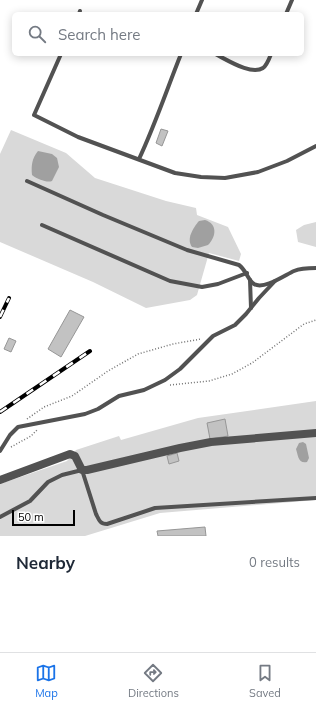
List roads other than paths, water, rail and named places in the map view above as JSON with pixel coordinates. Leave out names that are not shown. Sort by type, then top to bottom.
[{"type":"street","points":[[0,480],[70,454],[75,456],[82,470],[87,470],[211,442],[316,433]]},
{"type":"lane","points":[[197,12],[202,0]]},
{"type":"lane","points":[[287,12],[292,0]]},
{"type":"lane","points":[[60,56],[34,115],[78,137],[175,173],[201,177],[225,178],[258,172],[287,161],[316,146]]},
{"type":"lane","points":[[139,159],[150,135],[159,107],[180,56]]},
{"type":"lane","points":[[219,56],[248,69],[255,70],[262,68],[268,62],[270,56]]},
{"type":"lane","points":[[27,181],[102,215],[187,250],[239,265],[244,269],[254,284],[262,286],[296,270],[316,268]]},
{"type":"lane","points":[[42,225],[170,281],[202,287],[218,284],[247,274]]},
{"type":"lane","points":[[250,280],[251,308]]},
{"type":"lane","points":[[0,451],[10,435],[18,427],[84,414],[98,409],[118,396],[144,390],[165,380],[180,369],[213,336],[235,325],[274,281]]},
{"type":"lane","points":[[0,517],[30,502],[48,482],[62,475],[82,470],[96,514],[99,522],[102,524],[107,524],[155,508],[316,498]]},
{"type":"railway","points":[[0,317],[9,298]]},
{"type":"railway","points":[[0,412],[90,351]]}]
